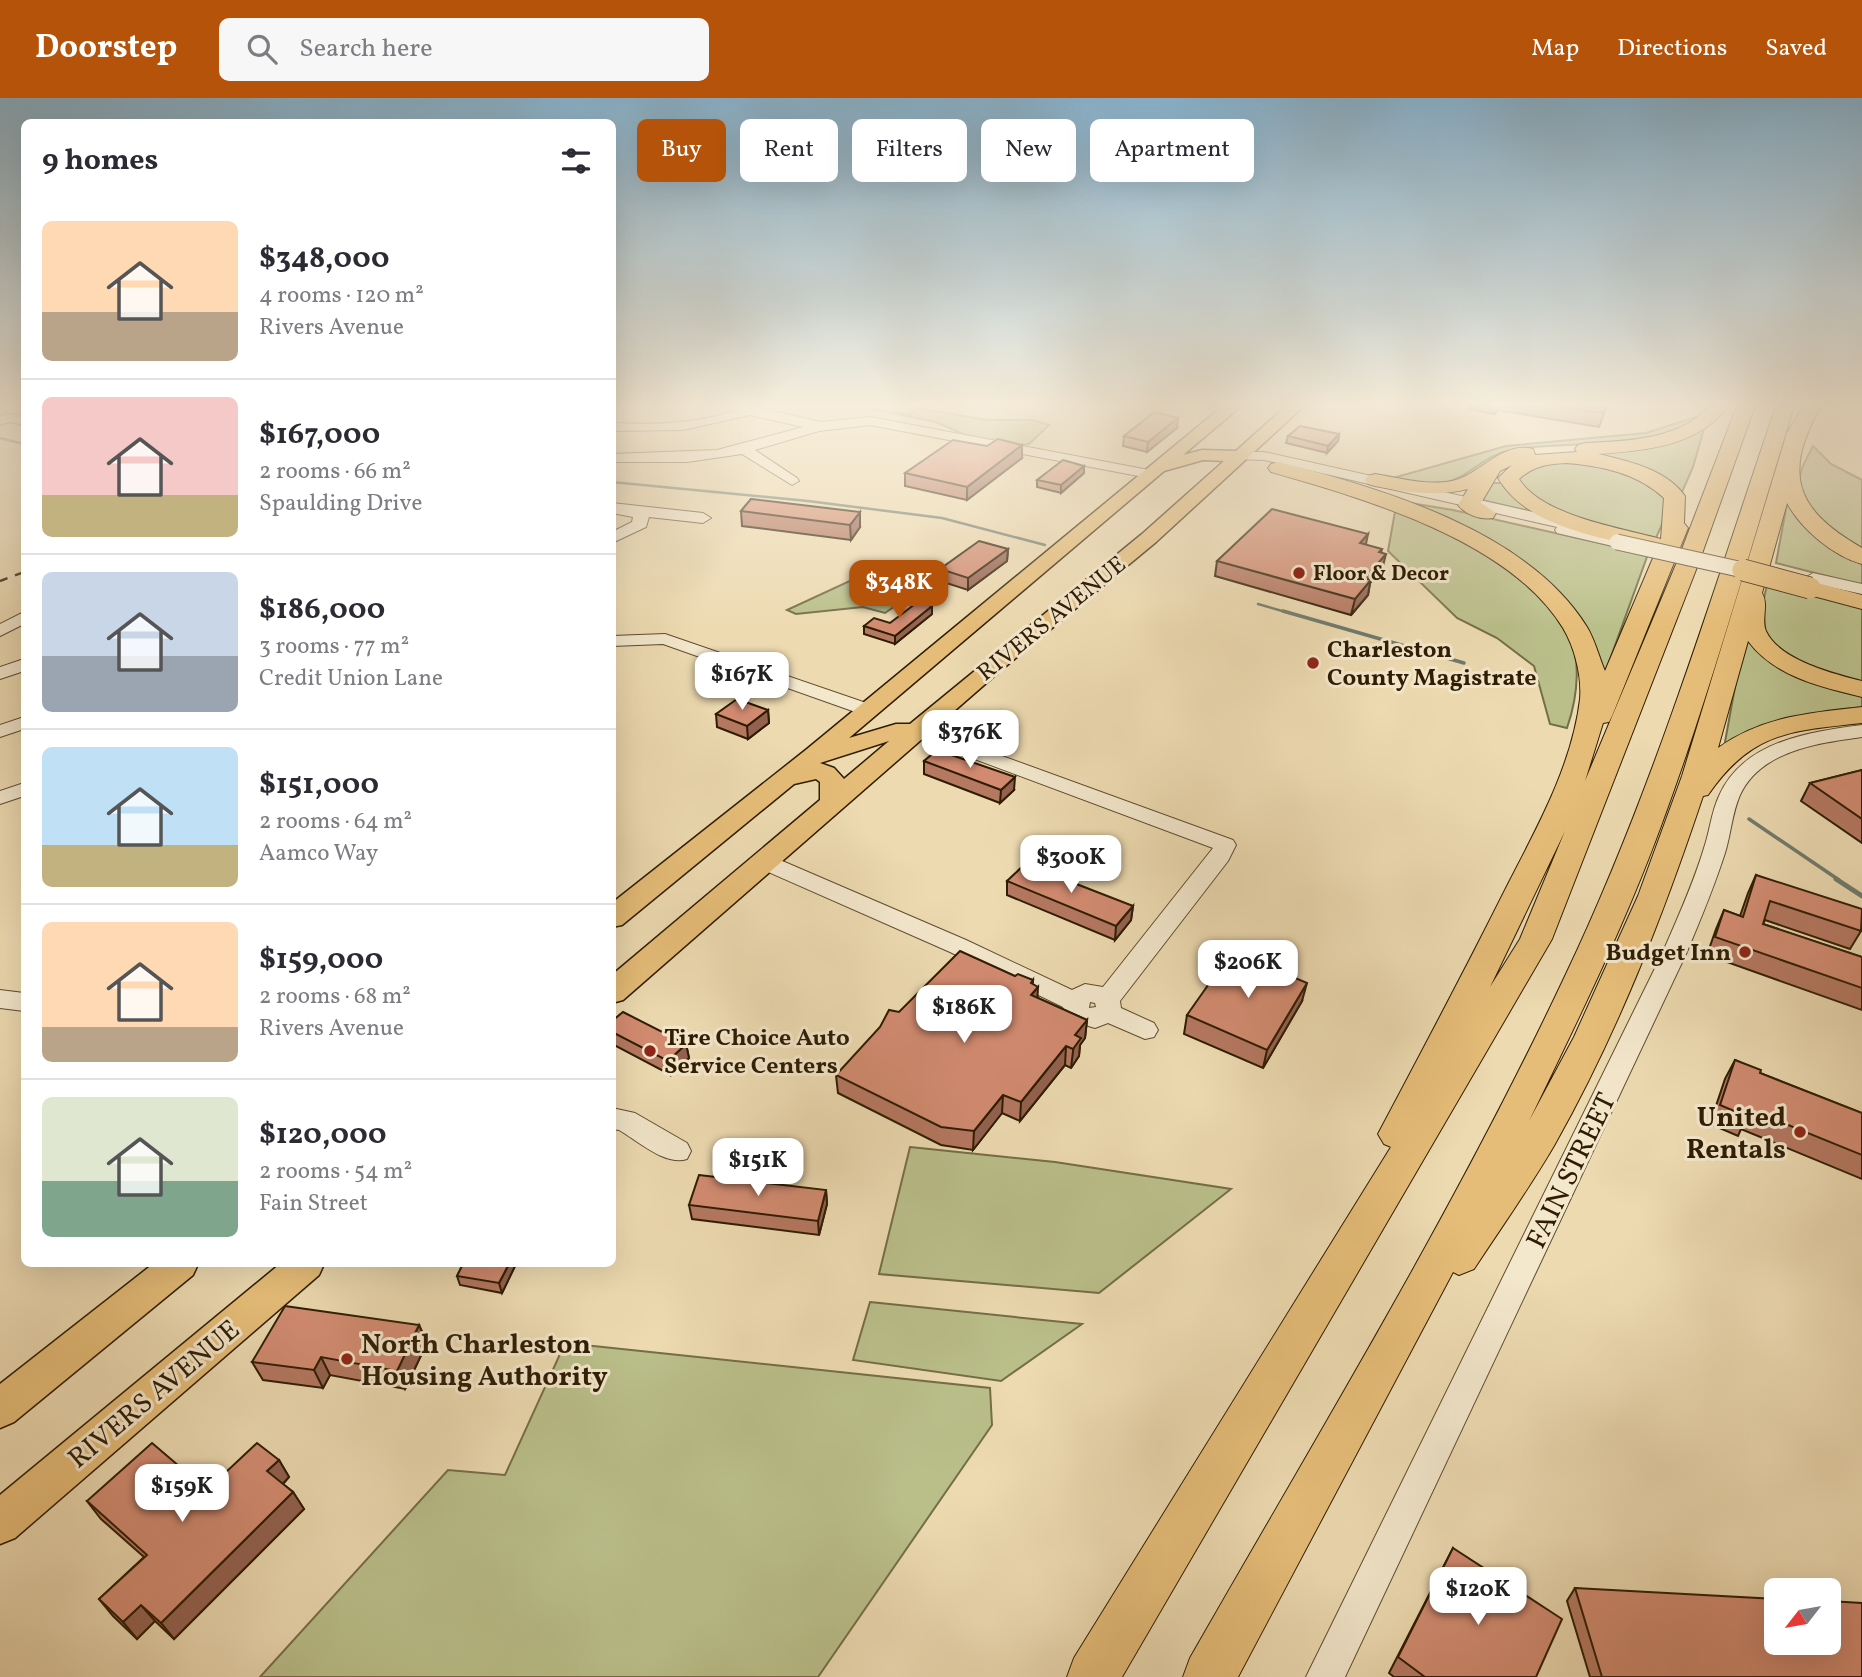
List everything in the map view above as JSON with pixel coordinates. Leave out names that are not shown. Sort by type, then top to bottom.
[{"type":"highway","points":[[1321,480],[1417,511],[1478,541],[1535,582],[1577,633],[1592,673],[1591,715],[1577,766]]},
{"type":"highway","points":[[1375,480],[1414,487],[1449,487],[1474,480]]},
{"type":"highway","points":[[1477,508],[1488,480]]},
{"type":"highway","points":[[1509,480],[1514,493],[1529,504],[1619,537],[1668,543]]},
{"type":"highway","points":[[1656,480],[1675,496],[1668,543]]},
{"type":"highway","points":[[1304,1328],[1330,1263],[1469,996],[1577,766],[1692,480]]},
{"type":"highway","points":[[1093,1677],[1536,939],[1719,480]]},
{"type":"highway","points":[[1209,1677],[1388,1350],[1527,1088],[1611,914],[1673,754],[1770,480]]},
{"type":"highway","points":[[1388,1350],[1432,1297],[1541,1134],[1625,967],[1678,831],[1696,776],[1748,574],[1782,480]]},
{"type":"highway","points":[[1791,480],[1791,492],[1798,507],[1837,543],[1862,556]]},
{"type":"highway","points":[[1748,574],[1811,583],[1862,602]]},
{"type":"highway","points":[[1748,574],[1753,626],[1764,645],[1781,659],[1803,670],[1862,689]]},
{"type":"highway","points":[[1678,831],[1704,778],[1745,742],[1793,722],[1862,715]]},
{"type":"main road","points":[[1149,538],[1174,505],[1174,497],[1158,486],[1164,480]]},
{"type":"main road","name":"RIVERS AVENUE","points":[[616,915],[816,754],[1110,506],[1158,486],[1165,480]]},
{"type":"main road","name":"RIVERS AVENUE","points":[[616,989],[992,666],[1149,538],[1213,480]]},
{"type":"main road","points":[[941,650],[945,660],[957,666],[971,670],[992,666]]},
{"type":"main road","points":[[908,677],[900,700],[905,715],[918,731]]},
{"type":"main road","points":[[816,754],[831,753],[895,730],[918,731]]},
{"type":"main road","points":[[785,779],[819,770],[830,776],[835,783],[836,794],[830,807]]},
{"type":"main road","points":[[0,1409],[176,1267]]},
{"type":"main road","name":"RIVERS AVENUE","points":[[0,1523],[302,1267]]},
{"type":"street","points":[[1132,480],[1158,486]]},
{"type":"street","points":[[1336,480],[1619,537],[1748,574]]},
{"type":"street","points":[[1375,480],[1477,508]]},
{"type":"street","points":[[616,508],[704,518]]},
{"type":"street","points":[[616,536],[640,524],[641,515],[631,510]]},
{"type":"street","points":[[1668,543],[1862,596]]},
{"type":"street","points":[[1811,583],[1862,589]]},
{"type":"street","points":[[0,631],[21,619]]},
{"type":"street","points":[[616,641],[665,639],[867,710]]},
{"type":"street","points":[[0,673],[21,666]]},
{"type":"street","points":[[0,731],[21,724]]},
{"type":"street","points":[[765,863],[958,946],[1074,1002],[1075,1010],[1083,1017],[1095,1019],[1108,1006],[1220,856],[1225,845],[918,731]]},
{"type":"street","name":"FAIN STREET","points":[[1325,1677],[1678,943],[1716,847],[1731,792],[1751,767],[1775,751],[1823,736],[1862,731]]},
{"type":"street","points":[[0,798],[21,790]]},
{"type":"street","points":[[0,999],[21,1002]]},
{"type":"street","points":[[1108,1006],[1145,1030]]},
{"type":"street","points":[[616,1119],[625,1120],[677,1151]]},
{"type":"green space","points":[[1387,480],[1453,480],[1433,485]]},
{"type":"green space","points":[[1519,480],[1638,480],[1664,493],[1667,513],[1656,538],[1570,516],[1520,491]]},
{"type":"green space","points":[[1647,480],[1687,480],[1682,492]]},
{"type":"green space","points":[[1800,480],[1862,480],[1862,552],[1820,521],[1804,500]]},
{"type":"green space","points":[[1493,483],[1503,483],[1538,513],[1482,500]]},
{"type":"green space","points":[[1788,498],[1862,561],[1862,585],[1776,563]]},
{"type":"green space","points":[[1404,502],[1453,510],[1648,554],[1604,676],[1564,605]]},
{"type":"green space","points":[[1396,506],[1441,527],[1488,554],[1531,587],[1549,605],[1570,637],[1576,662],[1576,689],[1567,728],[1550,724],[1534,666],[1497,638],[1457,618],[1388,551]]},
{"type":"green space","points":[[869,572],[920,589],[885,613],[863,607],[796,614],[787,610]]},
{"type":"green space","points":[[1768,580],[1862,606],[1862,685],[1803,664],[1765,635],[1761,619]]},
{"type":"green space","points":[[1749,636],[1862,693],[1862,709],[1729,744],[1725,742],[1737,676]]},
{"type":"green space","points":[[910,1147],[1055,1162],[1231,1189],[1099,1293],[879,1274]]},
{"type":"green space","points":[[870,1302],[1082,1324],[1001,1381],[853,1360]]},
{"type":"green space","points":[[565,1343],[990,1388],[992,1425],[818,1677],[260,1677],[448,1470],[505,1475]]},
{"type":"building","points":[[935,480],[977,480],[967,487]]},
{"type":"building","points":[[1037,480],[1067,480],[1061,485]]},
{"type":"building","points":[[751,499],[860,512],[850,525],[741,511]]},
{"type":"building","name":"Floor & Decor","points":[[1272,509],[1368,534],[1360,543],[1382,549],[1379,552],[1386,554],[1365,578],[1371,580],[1355,599],[1217,561]]},
{"type":"building","points":[[979,541],[1008,549],[968,578],[940,569]]},
{"type":"building","points":[[919,601],[932,606],[895,636],[864,626],[874,618],[890,623]]},
{"type":"building","points":[[737,699],[768,710],[747,726],[716,714]]},
{"type":"building","points":[[937,750],[1015,777],[1001,790],[924,761]]},
{"type":"building","points":[[1862,770],[1862,819],[1810,783]]},
{"type":"building","points":[[1025,864],[1133,906],[1116,926],[1007,881]]},
{"type":"building","points":[[1756,875],[1862,909],[1861,931],[1770,901],[1763,924],[1862,957],[1862,988],[1715,937],[1724,910],[1743,917]]},
{"type":"building","points":[[960,951],[1015,976],[1018,974],[1033,980],[1031,983],[1038,987],[1031,995],[1087,1020],[1075,1035],[1081,1038],[1073,1049],[1066,1046],[1021,1102],[1003,1095],[974,1131],[941,1127],[836,1075],[880,1027],[889,1010],[899,1012]]},
{"type":"building","points":[[1232,951],[1307,983],[1267,1050],[1187,1015]]},
{"type":"building","points":[[623,1012],[686,1044],[668,1061],[616,1034],[616,1018]]},
{"type":"building","points":[[1735,1060],[1761,1070],[1760,1073],[1862,1113],[1862,1155],[1751,1110],[1748,1117],[1720,1105]]},
{"type":"building","points":[[699,1175],[826,1190],[818,1221],[689,1205]]},
{"type":"building","points":[[462,1267],[507,1267],[499,1283],[457,1276]]},
{"type":"building","points":[[285,1306],[419,1325],[397,1371],[321,1357],[314,1370],[252,1362]]},
{"type":"building","points":[[152,1443],[207,1490],[257,1443],[279,1460],[267,1471],[293,1492],[161,1623],[141,1605],[123,1622],[99,1599],[147,1555],[87,1501]]},
{"type":"building","points":[[1453,1548],[1562,1619],[1536,1677],[1425,1677],[1398,1657]]},
{"type":"building","points":[[1575,1588],[1764,1598],[1764,1656],[1841,1656],[1841,1602],[1862,1603],[1862,1677],[1602,1677]]},
{"type":"waterway","points":[[616,482],[808,501],[942,518],[1045,545]]},
{"type":"waterway","points":[[1258,604],[1289,613]]},
{"type":"waterway","points":[[1283,611],[1464,663]]},
{"type":"waterway","points":[[1749,819],[1839,880]]},
{"type":"waterway","points":[[1836,879],[1862,896]]},
{"type":"railway","points":[[0,581],[21,573]]},
{"type":"place","name":"Floor & Decor","points":[[1299,573]]},
{"type":"place","name":"Charleston County Magistrate","points":[[1313,663]]},
{"type":"place","name":"Budget Inn","points":[[1745,952]]},
{"type":"place","name":"Tire Choice Auto Service Centers","points":[[650,1051]]},
{"type":"place","name":"United Rentals","points":[[1800,1132]]},
{"type":"place","name":"North Charleston Housing Authority","points":[[347,1359]]}]
